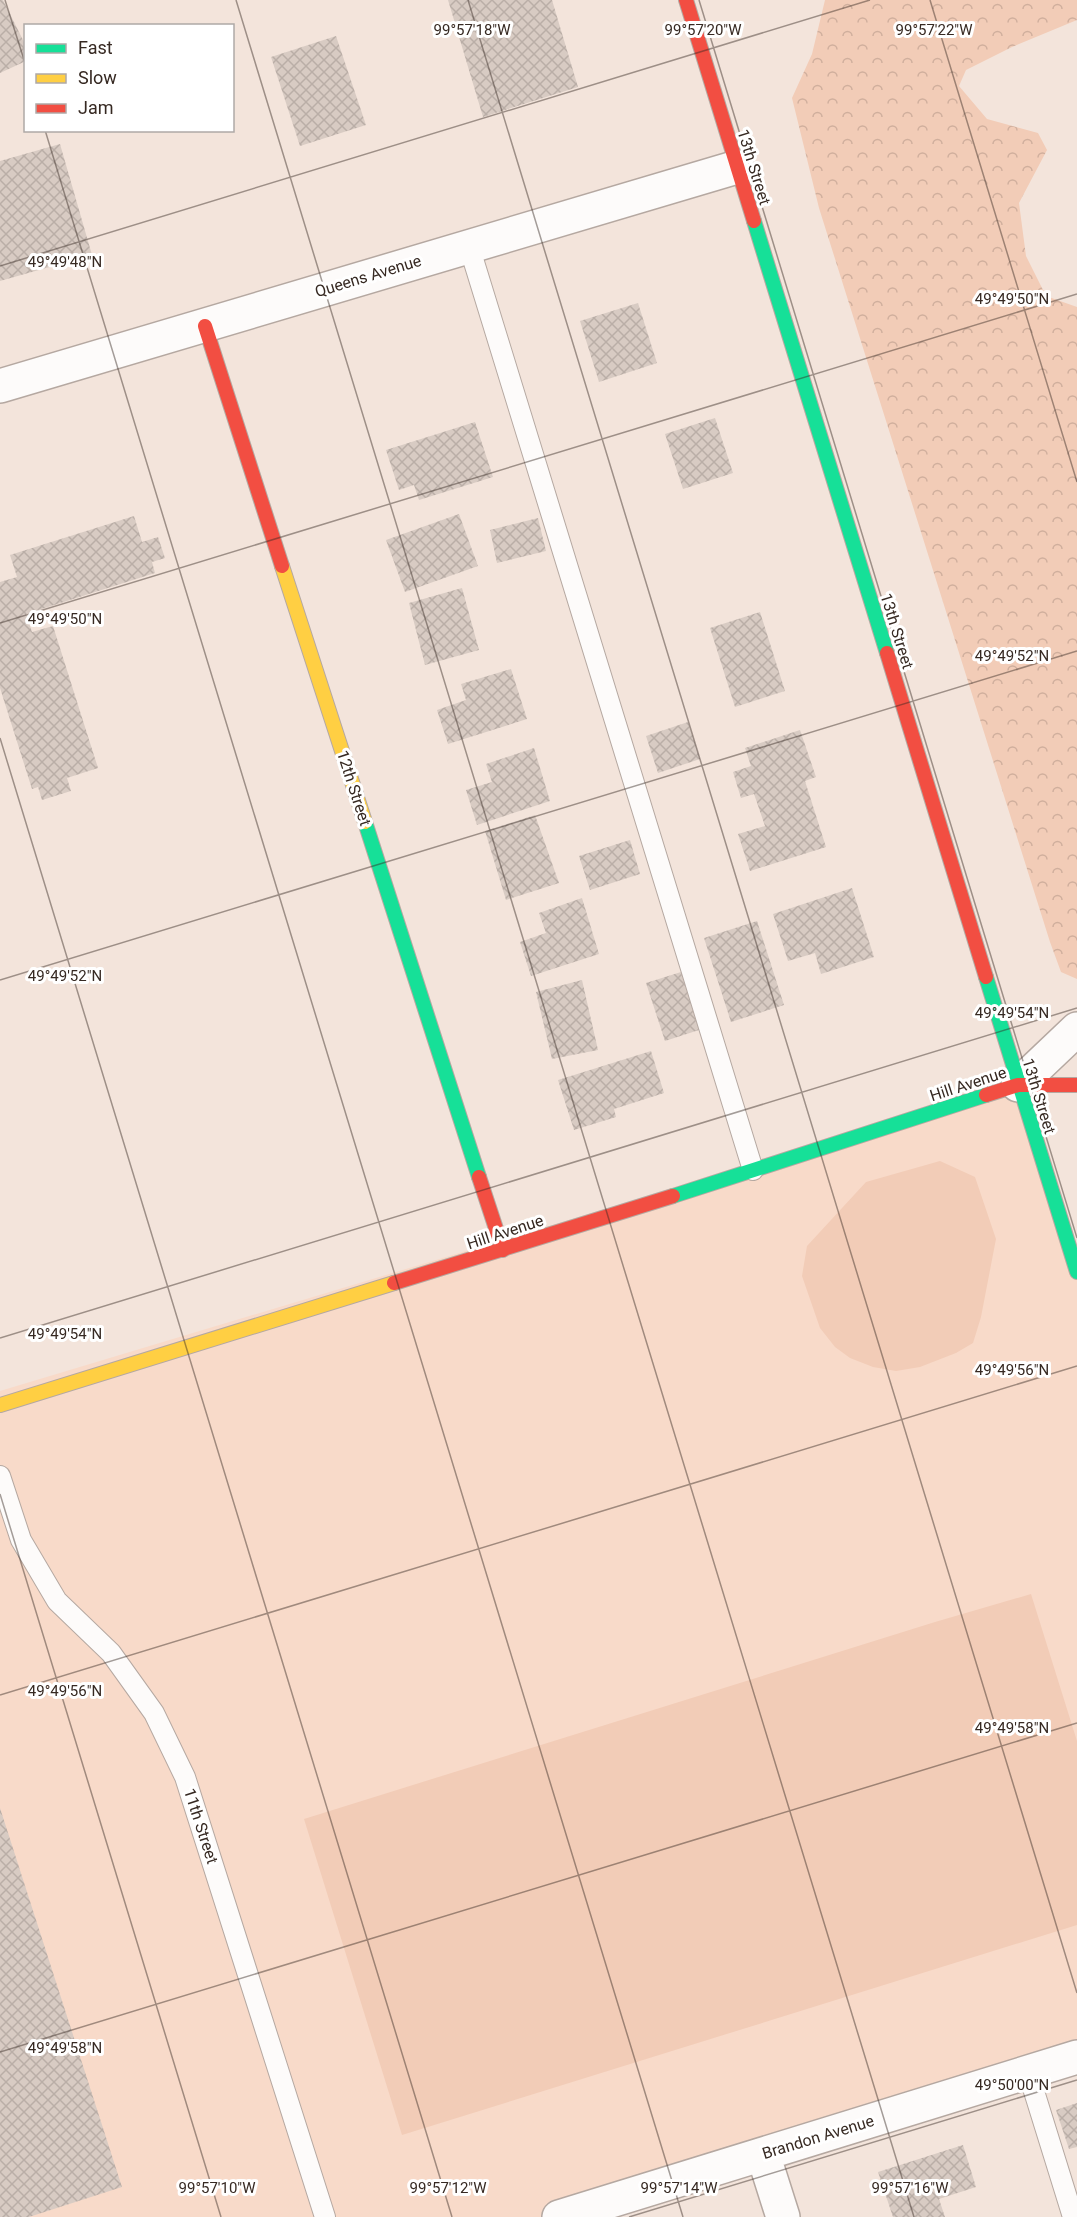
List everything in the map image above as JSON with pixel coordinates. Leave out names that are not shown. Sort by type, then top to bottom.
[{"type":"street","name":"13th Street","points":[[686,0],[1077,1272]]},
{"type":"street","name":"Queens Avenue","points":[[0,386],[737,167]]},
{"type":"street","name":"12th Street","points":[[205,326],[502,1251]]},
{"type":"street","points":[[1018,1085],[1077,1029]]},
{"type":"street","name":"Hill Avenue","points":[[0,1406],[502,1251],[1018,1085],[1077,1085]]},
{"type":"street","name":"Brandon Avenue","points":[[559,2217],[1077,2057]]},
{"type":"street","points":[[763,2154],[783,2217]]},
{"type":"lane","points":[[469,246],[753,1170]]},
{"type":"lane","name":"11th Street","points":[[0,1476],[21,1540],[57,1601],[111,1653],[154,1713],[185,1777],[325,2217]]},
{"type":"lane","points":[[1028,2072],[1073,2217]]},
{"type":"shaded area","points":[[1018,1085],[1077,1272],[1077,2057],[559,2217],[0,2217],[0,1391]]},
{"type":"green space","points":[[825,0],[1077,0],[1077,20],[1012,47],[966,70],[959,86],[987,119],[1038,133],[1047,150],[1019,203],[1026,256],[1046,296],[1077,307],[1077,979],[1061,972],[1050,942],[819,208],[792,98],[812,54]]},
{"type":"green space","points":[[940,1161],[975,1177],[996,1239],[981,1317],[973,1343],[956,1353],[920,1367],[896,1371],[873,1367],[850,1358],[835,1347],[820,1328],[802,1276],[807,1246],[866,1182]]},
{"type":"green space","points":[[1031,1594],[1077,1741],[1077,1925],[402,2135],[304,1819]]},
{"type":"building","points":[[0,0],[3,0],[24,42],[24,62],[0,73]]},
{"type":"building","points":[[448,0],[552,0],[578,87],[483,117]]},
{"type":"building","points":[[336,36],[366,125],[300,146],[271,57]]},
{"type":"building","points":[[60,144],[92,255],[0,281],[0,161]]},
{"type":"building","points":[[638,303],[657,363],[599,382],[580,321]]},
{"type":"building","points":[[715,418],[733,473],[683,489],[665,434]]},
{"type":"building","points":[[475,422],[493,477],[419,500],[414,485],[399,490],[386,450]]},
{"type":"building","points":[[459,514],[478,566],[405,592],[386,540]]},
{"type":"building","points":[[134,516],[142,542],[158,537],[165,558],[152,562],[155,573],[26,614],[32,632],[53,626],[98,768],[67,778],[71,791],[42,800],[38,787],[32,789],[0,688],[0,582],[17,577],[10,555]]},
{"type":"building","points":[[538,518],[546,551],[497,563],[490,530]]},
{"type":"building","points":[[462,588],[479,650],[425,665],[409,603]]},
{"type":"building","points":[[760,612],[785,691],[735,707],[710,628]]},
{"type":"building","points":[[511,669],[527,719],[448,744],[437,710],[466,700],[461,684]]},
{"type":"building","points":[[688,722],[700,759],[658,773],[646,736]]},
{"type":"building","points":[[800,730],[816,777],[805,781],[826,847],[750,871],[738,834],[765,826],[754,794],[741,798],[733,772],[751,766],[745,748]]},
{"type":"building","points":[[534,748],[550,801],[477,825],[466,790],[492,782],[486,764]]},
{"type":"building","points":[[535,815],[559,883],[506,900],[485,831]]},
{"type":"building","points":[[630,840],[640,874],[590,890],[579,856]]},
{"type":"building","points":[[852,888],[874,957],[821,974],[815,953],[788,961],[773,914]]},
{"type":"building","points":[[582,898],[599,954],[531,976],[520,942],[546,933],[539,913]]},
{"type":"building","points":[[757,921],[784,1005],[731,1022],[704,938]]},
{"type":"building","points":[[681,972],[699,1030],[665,1041],[646,983]]},
{"type":"building","points":[[582,980],[598,1050],[552,1059],[536,992]]},
{"type":"building","points":[[651,1051],[664,1093],[614,1109],[616,1117],[574,1130],[558,1080]]},
{"type":"building","points":[[0,1808],[122,2187],[29,2217],[0,2217]]},
{"type":"building","points":[[1077,2103],[1077,2147],[1069,2149],[1056,2110]]},
{"type":"building","points":[[963,2145],[976,2187],[939,2199],[945,2217],[893,2217],[878,2172]]},
{"type":"traffic: fast","points":[[754,221],[887,653]]},
{"type":"traffic: fast","points":[[365,822],[479,1177]]},
{"type":"traffic: fast","points":[[986,977],[1077,1272]]},
{"type":"traffic: fast","points":[[673,1196],[986,1095]]},
{"type":"traffic: slow","points":[[282,566],[365,822]]},
{"type":"traffic: slow","points":[[0,1405],[394,1283]]},
{"type":"traffic: jam","points":[[686,0],[754,221]]},
{"type":"traffic: jam","points":[[205,326],[282,566]]},
{"type":"traffic: jam","points":[[887,653],[986,977]]},
{"type":"traffic: jam","points":[[986,1095],[1018,1085],[1077,1085]]},
{"type":"traffic: jam","points":[[479,1177],[503,1250]]},
{"type":"traffic: jam","points":[[394,1283],[673,1196]]}]
